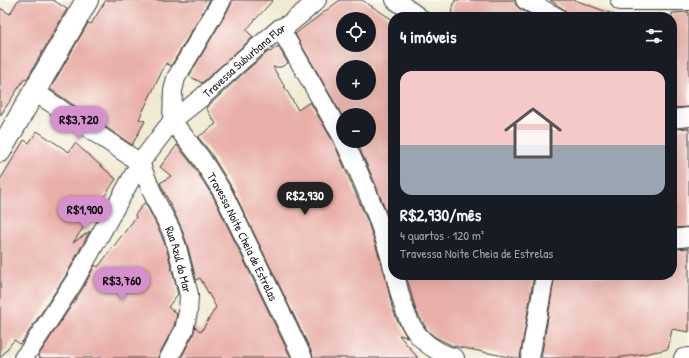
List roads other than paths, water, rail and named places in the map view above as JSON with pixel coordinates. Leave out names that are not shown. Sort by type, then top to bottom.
[{"type":"street","points":[[0,151],[35,92],[86,0]]},
{"type":"street","points":[[172,122],[173,91],[176,78],[222,0]]},
{"type":"street","name":"Travessa Suburbana Flor","points":[[23,358],[74,282],[140,163],[172,122],[280,28],[289,24],[317,0]]},
{"type":"street","points":[[395,0],[412,12]]},
{"type":"street","points":[[525,0],[548,12]]},
{"type":"street","points":[[619,6],[689,1]]},
{"type":"street","points":[[280,28],[336,126]]},
{"type":"street","points":[[35,92],[140,163]]},
{"type":"street","points":[[677,118],[689,117]]},
{"type":"street","name":"Travessa Noite Cheia de Estrelas","points":[[172,122],[201,158],[223,193],[303,358]]},
{"type":"street","points":[[348,148],[366,186],[388,247]]},
{"type":"street","name":"Rua Azul do Mar","points":[[140,163],[156,201],[171,230],[177,247],[189,295],[188,312],[184,330],[169,358]]},
{"type":"street","points":[[677,238],[689,237]]},
{"type":"street","points":[[396,280],[403,307],[413,330],[426,345],[455,358]]},
{"type":"street","points":[[530,358],[544,280]]},
{"type":"street","points":[[683,358],[689,357]]}]
